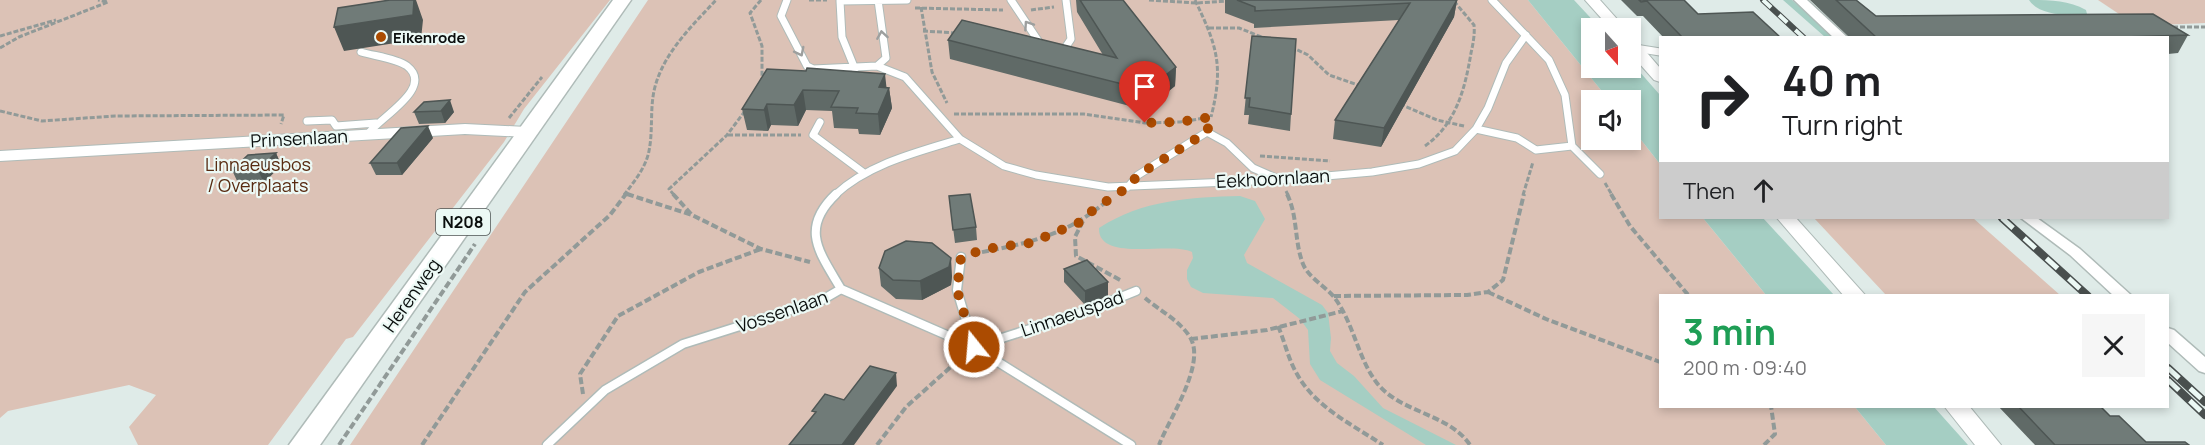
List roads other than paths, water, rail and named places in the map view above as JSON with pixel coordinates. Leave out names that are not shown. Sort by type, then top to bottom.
[{"type":"main road","name":"Herenweg","points":[[304,445],[622,0]]},
{"type":"street","points":[[1592,0],[1609,18]]},
{"type":"street","points":[[1800,0],[1840,36]]},
{"type":"street","points":[[1641,54],[1659,75]]},
{"type":"street","name":"Prinsenlaan","points":[[0,156],[270,140],[372,129],[476,129],[527,132]]},
{"type":"street","points":[[1787,219],[1854,294]]},
{"type":"street","points":[[2029,219],[2074,252],[2122,294]]},
{"type":"street","points":[[2169,335],[2205,367]]},
{"type":"street","points":[[1957,408],[1989,445]]},
{"type":"lane","points":[[787,0],[781,16],[807,66],[823,70],[877,66],[886,58],[878,1]]},
{"type":"lane","points":[[855,69],[842,37],[840,1],[907,0]]},
{"type":"lane","points":[[1011,0],[1038,43],[1046,49]]},
{"type":"lane","points":[[1492,0],[1543,51],[1562,87],[1573,126],[1572,146],[1600,174]]},
{"type":"lane","points":[[1055,50],[1065,48],[1071,39],[1066,2]]},
{"type":"lane","name":"Eekhoornlaan","points":[[877,66],[905,77],[960,139],[1004,166],[1036,176],[1108,187],[1128,187],[1151,183],[1280,180],[1372,172],[1419,164],[1455,151],[1476,129],[1488,108],[1506,63],[1526,35]]},
{"type":"lane","points":[[1641,47],[1659,52]]},
{"type":"lane","points":[[307,121],[332,120],[336,126],[372,129],[412,94],[415,85],[414,75],[406,65],[361,52]]},
{"type":"lane","points":[[819,122],[813,135],[864,173]]},
{"type":"lane","points":[[1476,129],[1517,138],[1536,150],[1572,146]]},
{"type":"lane","points":[[1128,187],[1138,175],[1207,132],[1219,136],[1255,169],[1280,180]]},
{"type":"lane","name":"Vossenlaan","points":[[547,445],[605,390],[683,344],[822,300],[841,289],[817,248],[814,230],[820,208],[864,173],[882,164],[960,139]]},
{"type":"lane","points":[[961,257],[957,290],[974,347]]},
{"type":"lane","points":[[841,289],[974,347],[1131,445]]},
{"type":"lane","name":"Linnaeuspad","points":[[974,347],[1086,311],[1136,291]]},
{"type":"railway","points":[[1763,0],[1802,36]]},
{"type":"railway","points":[[2003,219],[2086,294]]},
{"type":"railway","points":[[2169,369],[2205,402]]},
{"type":"railway","points":[[2169,381],[2205,415]]},
{"type":"place","name":"Eikenrode","points":[[381,37]]},
{"type":"park label","name":"Linnaeusbos / Overplaats","points":[[258,174]]}]
